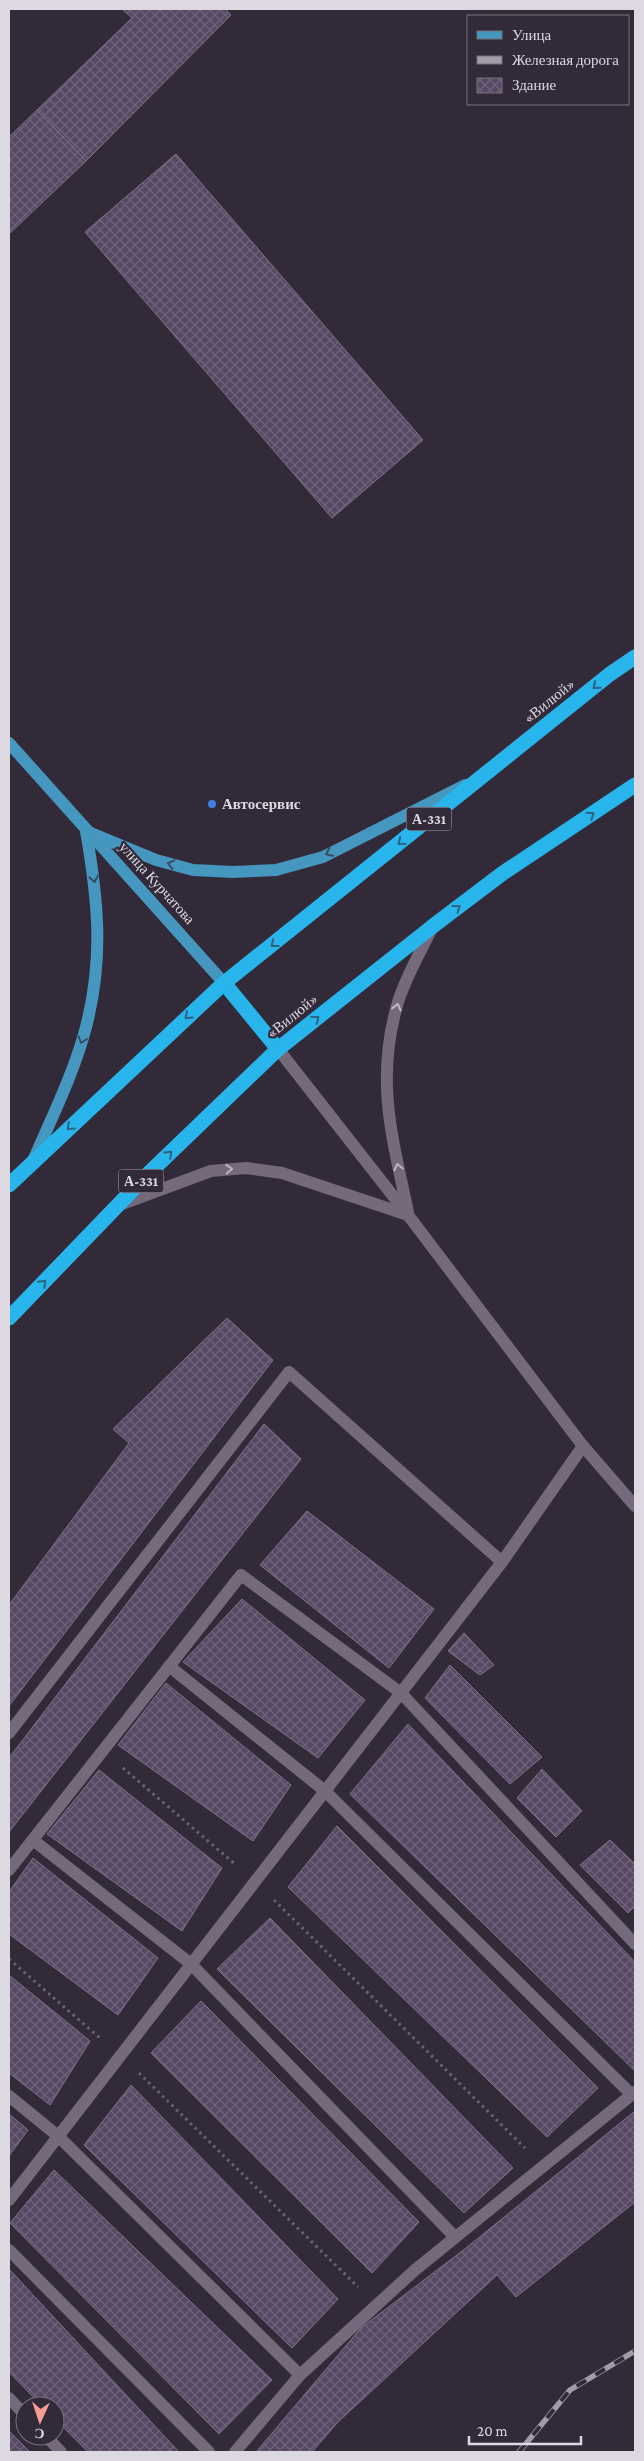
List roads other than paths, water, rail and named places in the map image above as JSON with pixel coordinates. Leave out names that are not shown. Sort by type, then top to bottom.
[{"type":"highway","name":"«Вилюй»","points":[[9,1185],[224,983],[610,674],[635,657]]},
{"type":"highway","name":"«Вилюй»","points":[[9,1318],[117,1206],[278,1049],[433,926],[504,874],[635,785]]},
{"type":"highway","name":"улица Курчатова","points":[[224,983],[278,1049]]},
{"type":"main road","name":"улица Курчатова","points":[[9,743],[224,983]]},
{"type":"main road","points":[[86,831],[156,860],[193,870],[233,872],[276,870],[323,856],[482,776]]},
{"type":"main road","points":[[32,1162],[73,1068],[86,1027],[95,979],[98,938],[96,891],[86,831]]},
{"type":"street","points":[[408,1215],[386,1109],[386,1057],[398,1001],[433,926]]},
{"type":"street","points":[[278,1049],[408,1215],[583,1446],[635,1506]]},
{"type":"street","points":[[117,1206],[211,1171],[246,1168],[282,1173],[408,1215]]},
{"type":"street","points":[[9,1733],[289,1372],[502,1562]]},
{"type":"street","points":[[9,2200],[502,1562],[583,1446]]},
{"type":"street","points":[[9,1870],[241,1575],[401,1693],[635,1944]]},
{"type":"street","points":[[169,1666],[325,1791],[633,2094],[455,2237],[377,2305],[300,2375],[236,2452]]},
{"type":"street","points":[[33,1840],[191,1964],[455,2237]]},
{"type":"street","points":[[9,2096],[58,2136],[300,2375]]},
{"type":"street","points":[[9,2250],[209,2452]]},
{"type":"railway","points":[[519,2452],[570,2390],[635,2351]]},
{"type":"place","name":"Автосервис","points":[[212,804]]}]
